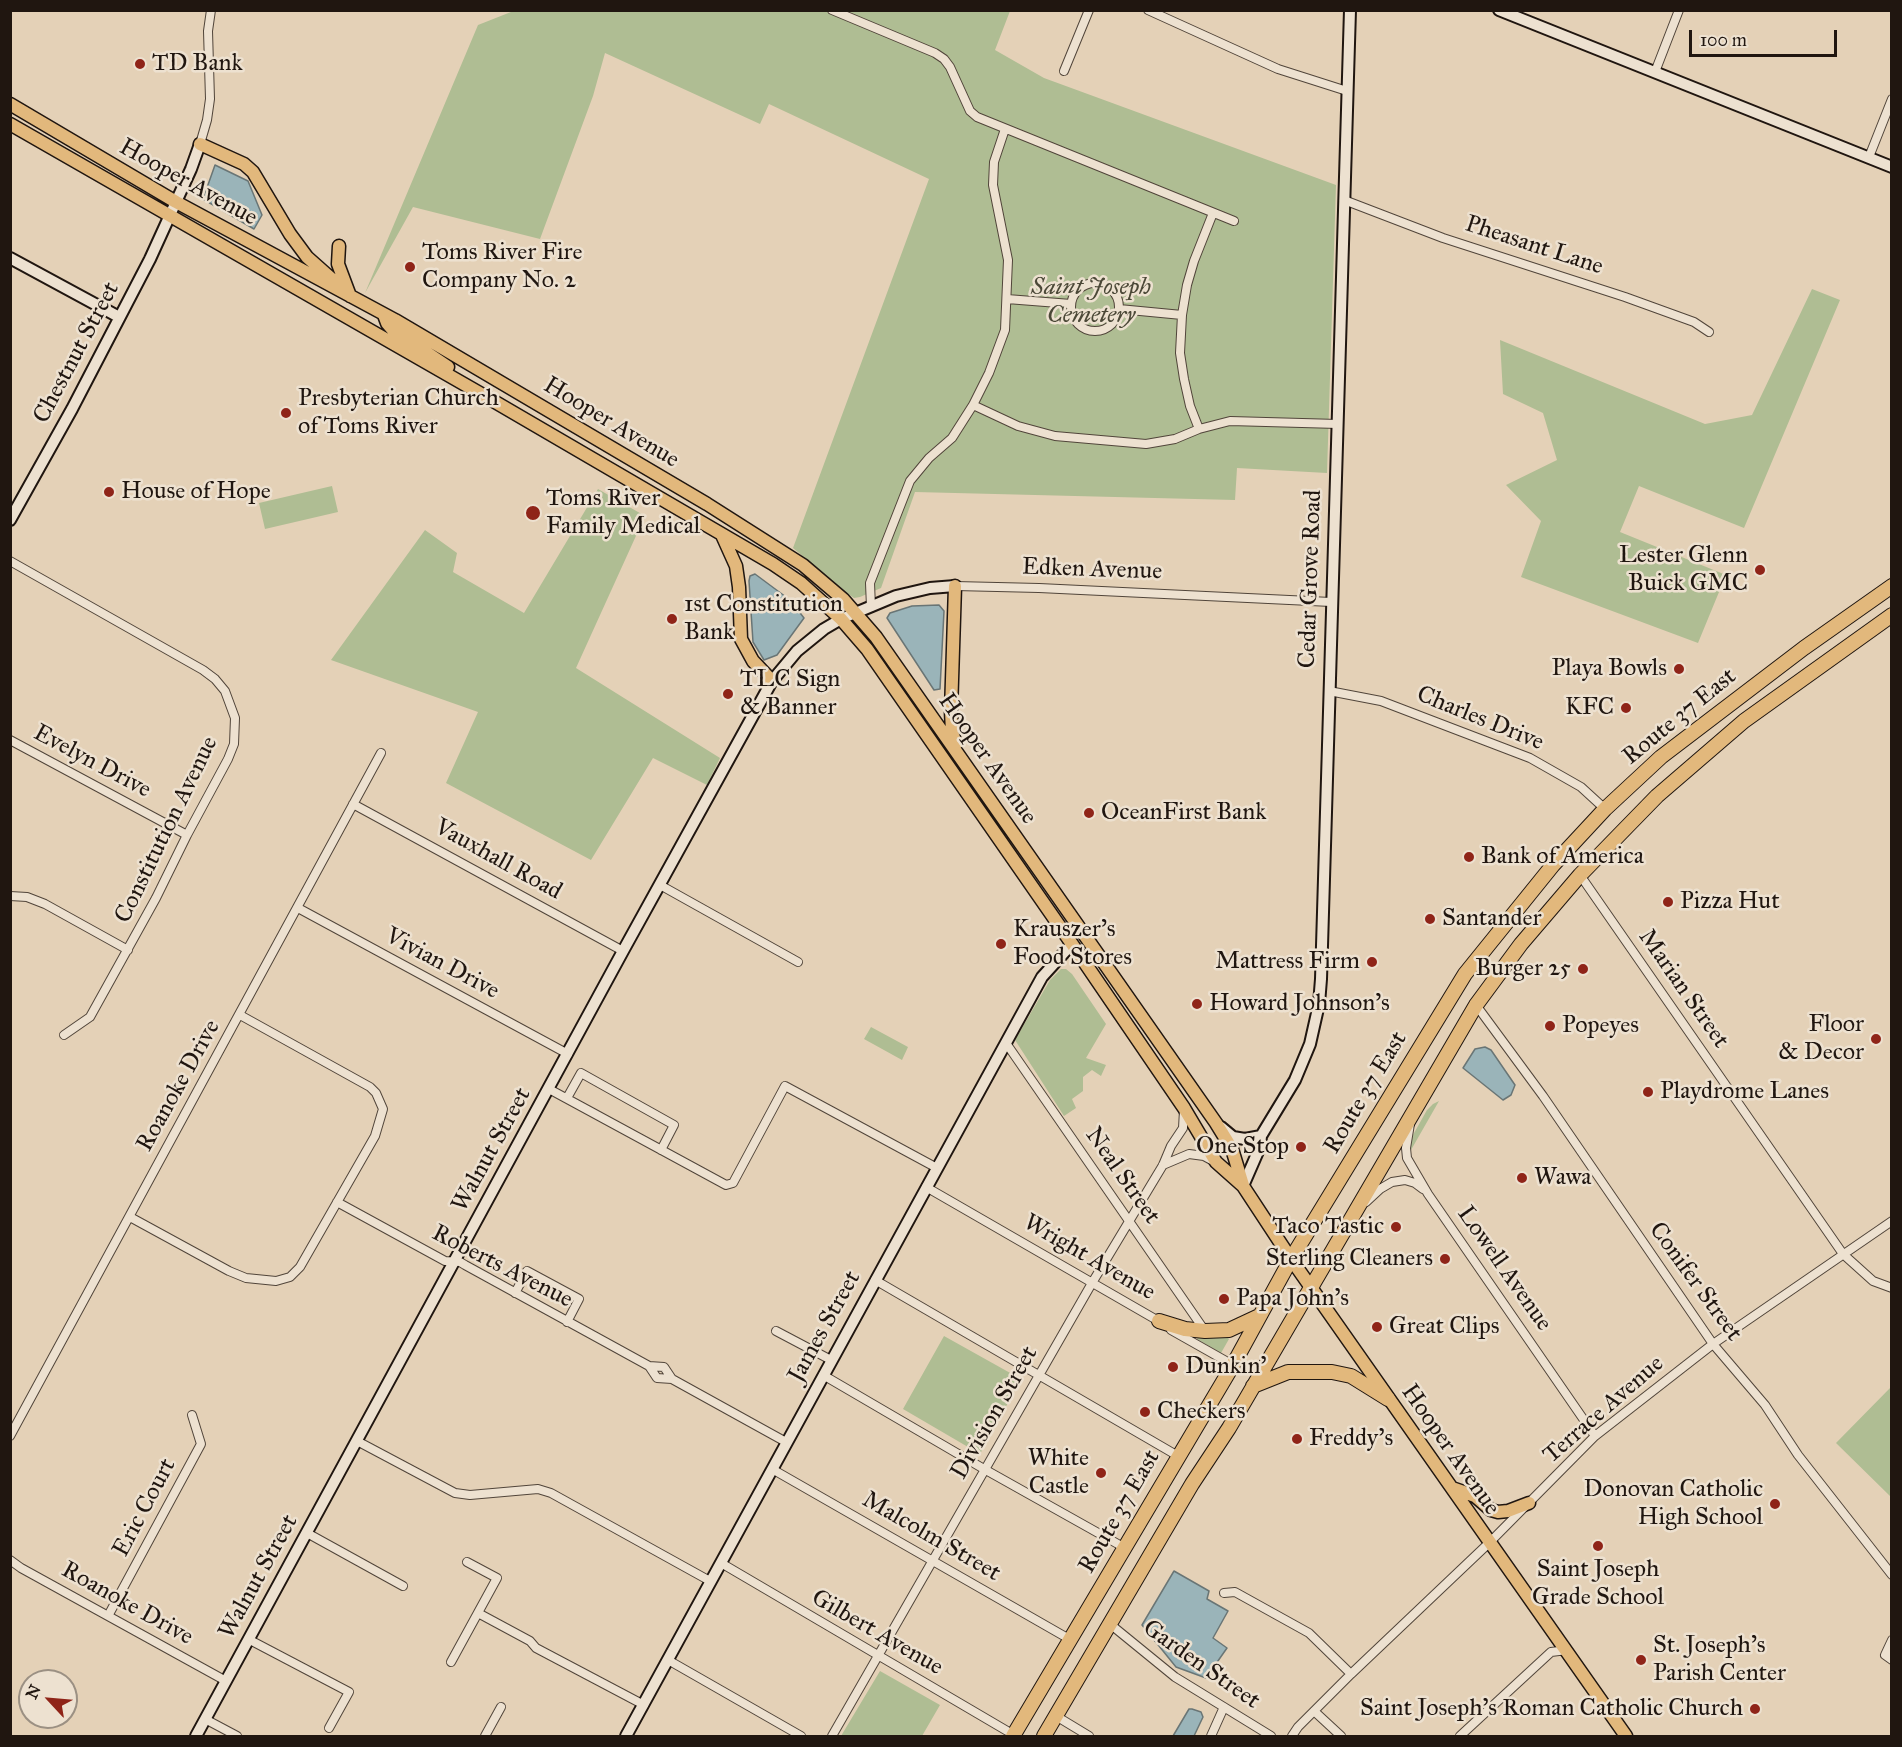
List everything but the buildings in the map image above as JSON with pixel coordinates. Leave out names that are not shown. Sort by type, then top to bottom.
[{"type":"highway","name":"Route 37 East","points":[[1014,1736],[1233,1365],[1291,1259],[1465,974],[1546,873],[1605,809],[1661,757],[1804,648],[1892,586]]},
{"type":"highway","name":"Route 37 East","points":[[1044,1737],[1192,1484],[1229,1428],[1476,1005],[1546,913],[1657,795],[1783,692],[1892,615]]},
{"type":"highway","points":[[1159,1321],[1185,1329],[1229,1330],[1259,1316]]},
{"type":"highway","points":[[1253,1386],[1288,1372],[1332,1372],[1351,1376],[1388,1399]]},
{"type":"main road","name":"Hooper Avenue","points":[[10,104],[176,202],[384,314],[781,549],[803,565],[856,613],[876,637],[959,754],[1216,1123],[1232,1149],[1244,1186],[1291,1259],[1626,1737]]},
{"type":"main road","name":"Hooper Avenue","points":[[10,124],[490,399],[722,534],[801,583],[840,619],[867,649],[1184,1108],[1216,1162],[1244,1186]]},
{"type":"main road","points":[[200,144],[244,164],[253,172],[290,234],[307,257],[350,296]]},
{"type":"main road","points":[[339,246],[338,264],[350,296]]},
{"type":"main road","points":[[384,314],[393,330],[432,355],[490,399]]},
{"type":"main road","points":[[722,534],[736,566],[740,587],[741,639],[753,661],[772,681]]},
{"type":"main road","points":[[955,586],[951,711],[952,732],[959,754]]},
{"type":"main road","points":[[1451,1488],[1475,1496],[1491,1510],[1498,1512],[1508,1511],[1529,1503]]},
{"type":"street","points":[[200,144],[210,99],[208,31],[211,10]]},
{"type":"street","points":[[832,10],[854,15],[944,59],[970,111],[977,117],[1234,221]]},
{"type":"street","points":[[1064,71],[1089,10]]},
{"type":"street","points":[[1148,10],[1278,69],[1347,91]]},
{"type":"street","name":"Cedar Grove Road","points":[[1244,1186],[1260,1147],[1262,1136],[1295,1080],[1310,1044],[1319,1005],[1350,10]]},
{"type":"street","points":[[1499,10],[1892,167]]},
{"type":"street","points":[[1655,72],[1679,10]]},
{"type":"street","points":[[1869,157],[1892,99]]},
{"type":"street","points":[[870,607],[870,583],[910,481],[929,458],[952,438],[974,405],[1005,330],[1008,260],[993,185],[994,162],[1005,129]]},
{"type":"street","name":"Chestnut Street","points":[[10,520],[14,506],[72,409],[170,217],[200,144]]},
{"type":"street","name":"Pheasant Lane","points":[[1344,200],[1443,237],[1645,304],[1694,322],[1709,332]]},
{"type":"street","points":[[1199,429],[1190,406],[1180,353],[1182,315],[1194,261],[1213,213]]},
{"type":"street","points":[[10,258],[119,317]]},
{"type":"street","points":[[1093,283],[1101,284],[1114,293],[1119,309],[1113,323],[1107,328],[1092,331],[1085,329],[1074,319],[1071,304],[1078,289],[1093,283]]},
{"type":"street","points":[[1007,299],[1071,304]]},
{"type":"street","points":[[1119,309],[1182,315]]},
{"type":"street","points":[[974,405],[1018,426],[1055,436],[1146,444],[1175,439],[1199,429],[1230,421],[1338,424]]},
{"type":"street","name":"Constitution Avenue","points":[[10,561],[203,670],[225,691],[235,718],[234,744],[228,759],[128,951],[90,1017],[64,1035]]},
{"type":"street","name":"Edken Avenue","points":[[856,613],[896,596],[930,588],[955,586],[1332,602]]},
{"type":"street","name":"Walnut Street","points":[[196,1737],[772,681],[797,651],[824,628],[856,613]]},
{"type":"street","name":"Charles Drive","points":[[1329,691],[1381,701],[1530,758],[1581,787],[1605,809]]},
{"type":"street","name":"Evelyn Drive","points":[[10,740],[187,835]]},
{"type":"street","name":"Roanoke Drive","points":[[10,1436],[381,753]]},
{"type":"street","name":"Vauxhall Road","points":[[353,804],[623,951]]},
{"type":"street","name":"Marian Street","points":[[1580,875],[1843,1254],[1873,1281],[1892,1288]]},
{"type":"street","points":[[660,885],[798,962]]},
{"type":"street","points":[[10,896],[27,897],[45,904],[128,951]]},
{"type":"street","name":"Vivian Drive","points":[[298,908],[568,1054]]},
{"type":"street","name":"James Street","points":[[626,1737],[1042,977],[1072,944]]},
{"type":"street","name":"Conifer Street","points":[[1476,1005],[1543,1096],[1713,1344],[1765,1405],[1798,1455],[1892,1575]]},
{"type":"street","points":[[130,1217],[246,1278],[276,1281],[290,1277],[300,1267],[375,1136],[382,1117],[381,1100],[370,1087],[240,1015]]},
{"type":"street","name":"Neal Street","points":[[1006,1043],[1205,1331]]},
{"type":"street","points":[[567,1098],[581,1073],[674,1125],[661,1150]]},
{"type":"street","points":[[549,1089],[726,1185],[733,1183],[786,1086],[937,1168]]},
{"type":"street","name":"Division Street","points":[[832,1737],[984,1469],[1163,1165],[1171,1146],[1183,1128],[1184,1108]]},
{"type":"street","name":"Lowell Avenue","points":[[1412,1116],[1405,1154],[1428,1194],[1595,1436]]},
{"type":"street","points":[[1216,1123],[1233,1137],[1245,1139],[1262,1136]]},
{"type":"street","points":[[1163,1165],[1189,1154],[1204,1156],[1216,1162]]},
{"type":"street","points":[[1355,1213],[1380,1189],[1392,1182],[1405,1180],[1415,1183],[1428,1194]]},
{"type":"street","name":"Wright Avenue","points":[[926,1188],[1233,1365]]},
{"type":"street","name":"Roberts Avenue","points":[[337,1202],[445,1260],[460,1262],[649,1366],[664,1367],[672,1379],[786,1442]]},
{"type":"street","name":"Terrace Avenue","points":[[1292,1737],[1298,1727],[1351,1674],[1490,1542],[1595,1436],[1713,1344],[1892,1221]]},
{"type":"street","points":[[515,1293],[527,1271],[579,1299],[567,1322]]},
{"type":"street","points":[[875,1280],[1178,1456]]},
{"type":"street","points":[[776,1331],[831,1360]]},
{"type":"street","points":[[823,1375],[1125,1548]]},
{"type":"street","name":"Eric Court","points":[[108,1616],[201,1444],[192,1415]]},
{"type":"street","points":[[357,1441],[455,1493],[470,1496],[538,1489],[551,1493],[710,1581]]},
{"type":"street","name":"Malcolm Street","points":[[772,1469],[1071,1640]]},
{"type":"street","points":[[307,1533],[403,1586]]},
{"type":"street","name":"Roanoke Drive","points":[[10,1560],[226,1681]]},
{"type":"street","points":[[452,1662],[497,1578],[467,1562]]},
{"type":"street","name":"Gilbert Avenue","points":[[721,1563],[1014,1736]]},
{"type":"street","points":[[1224,1593],[1234,1592],[1310,1633],[1351,1674]]},
{"type":"street","points":[[478,1613],[644,1705]]},
{"type":"street","name":"Garden Street","points":[[1110,1624],[1175,1677],[1271,1737]]},
{"type":"street","points":[[248,1639],[349,1692],[329,1728]]},
{"type":"street","points":[[1892,1640],[1885,1655],[1892,1660]]},
{"type":"street","points":[[1460,1737],[1551,1652],[1567,1650]]},
{"type":"street","points":[[668,1660],[801,1737]]},
{"type":"street","points":[[485,1737],[501,1707]]},
{"type":"street","points":[[1211,1737],[1224,1707]]},
{"type":"street","points":[[1314,1711],[1341,1737]]},
{"type":"street","points":[[1056,1716],[1089,1737]]},
{"type":"street","points":[[206,1719],[237,1737]]},
{"type":"green space","name":"Saint Joseph Cemetery","points":[[516,10],[1010,11],[995,50],[1044,78],[1336,185],[1327,473],[1237,468],[1235,500],[915,492],[881,588],[854,598],[793,548],[929,179],[769,104],[760,124],[605,53],[593,96],[540,239],[413,207],[365,293],[478,25]]},
{"type":"green space","points":[[1812,289],[1840,300],[1744,528],[1639,486],[1620,532],[1726,575],[1698,643],[1521,577],[1541,521],[1506,485],[1557,460],[1543,413],[1503,394],[1500,340],[1705,424],[1752,415]]},
{"type":"green space","points":[[332,486],[338,512],[265,529],[259,503]]},
{"type":"green space","points":[[598,489],[645,516],[576,668],[720,758],[707,785],[653,758],[591,860],[446,783],[478,712],[331,660],[425,530],[457,553],[453,572],[524,613]]},
{"type":"green space","points":[[1061,969],[1066,969],[1072,974],[1106,1024],[1086,1058],[1106,1065],[1101,1076],[1092,1070],[1083,1077],[1083,1091],[1072,1099],[1076,1108],[1064,1116],[1015,1040],[1050,980]]},
{"type":"green space","points":[[871,1027],[908,1047],[902,1060],[864,1039]]},
{"type":"green space","points":[[1439,1101],[1408,1153],[1409,1142],[1427,1110]]},
{"type":"green space","points":[[944,1336],[1021,1379],[980,1454],[903,1409]]},
{"type":"green space","points":[[1198,1337],[1229,1339],[1221,1353],[1197,1339]]},
{"type":"green space","points":[[1891,1387],[1891,1497],[1836,1443]]},
{"type":"green space","points":[[880,1671],[940,1705],[922,1736],[841,1736]]},
{"type":"water","points":[[215,165],[248,181],[262,215],[254,229],[203,199]]},
{"type":"water","points":[[755,574],[790,600],[804,618],[777,655],[764,660],[753,642],[749,581],[750,576]]},
{"type":"water","points":[[939,605],[944,611],[940,689],[934,690],[887,618],[890,613],[912,606]]},
{"type":"water","points":[[1485,1047],[1491,1050],[1515,1085],[1511,1095],[1503,1100],[1463,1068],[1475,1049]]},
{"type":"water","points":[[1174,1571],[1209,1591],[1207,1599],[1228,1611],[1213,1638],[1227,1648],[1206,1678],[1176,1667],[1142,1625]]},
{"type":"water","points":[[1189,1709],[1201,1712],[1203,1717],[1194,1736],[1173,1736]]},
{"type":"place","name":"TD Bank","points":[[140,64]]},
{"type":"place","name":"Toms River Fire Company No. 2","points":[[410,267]]},
{"type":"place","name":"Presbyterian Church of Toms River","points":[[286,413]]},
{"type":"place","name":"House of Hope","points":[[109,492]]},
{"type":"place","name":"Toms River Family Medical","points":[[533,513]]},
{"type":"place","name":"Lester Glenn Buick GMC","points":[[1760,570]]},
{"type":"place","name":"1st Constitution Bank","points":[[672,619]]},
{"type":"place","name":"Playa Bowls","points":[[1679,669]]},
{"type":"place","name":"TLC Sign & Banner","points":[[728,694]]},
{"type":"place","name":"KFC","points":[[1626,708]]},
{"type":"place","name":"OceanFirst Bank","points":[[1089,813]]},
{"type":"place","name":"Bank of America","points":[[1469,857]]},
{"type":"place","name":"Pizza Hut","points":[[1668,902]]},
{"type":"place","name":"Santander","points":[[1430,919]]},
{"type":"place","name":"Krauszer's Food Stores","points":[[1001,944]]},
{"type":"place","name":"Mattress Firm","points":[[1372,962]]},
{"type":"place","name":"Burger 25","points":[[1583,969]]},
{"type":"place","name":"Howard Johnson's","points":[[1197,1004]]},
{"type":"place","name":"Popeyes","points":[[1550,1026]]},
{"type":"place","name":"Floor & Decor","points":[[1876,1039]]},
{"type":"place","name":"Playdrome Lanes","points":[[1648,1092]]},
{"type":"place","name":"One Stop","points":[[1301,1147]]},
{"type":"place","name":"Wawa","points":[[1522,1178]]},
{"type":"place","name":"Taco Tastic","points":[[1396,1227]]},
{"type":"place","name":"Sterling Cleaners","points":[[1445,1259]]},
{"type":"place","name":"Papa John's","points":[[1224,1299]]},
{"type":"place","name":"Great Clips","points":[[1377,1327]]},
{"type":"place","name":"Dunkin'","points":[[1173,1367]]},
{"type":"place","name":"Checkers","points":[[1145,1412]]},
{"type":"place","name":"Freddy's","points":[[1297,1439]]},
{"type":"place","name":"White Castle","points":[[1101,1473]]},
{"type":"place","name":"Donovan Catholic High School","points":[[1775,1504]]},
{"type":"place","name":"Saint Joseph Grade School","points":[[1598,1546]]},
{"type":"place","name":"St. Joseph's Parish Center","points":[[1641,1660]]},
{"type":"place","name":"Saint Joseph's Roman Catholic Church","points":[[1755,1709]]}]
